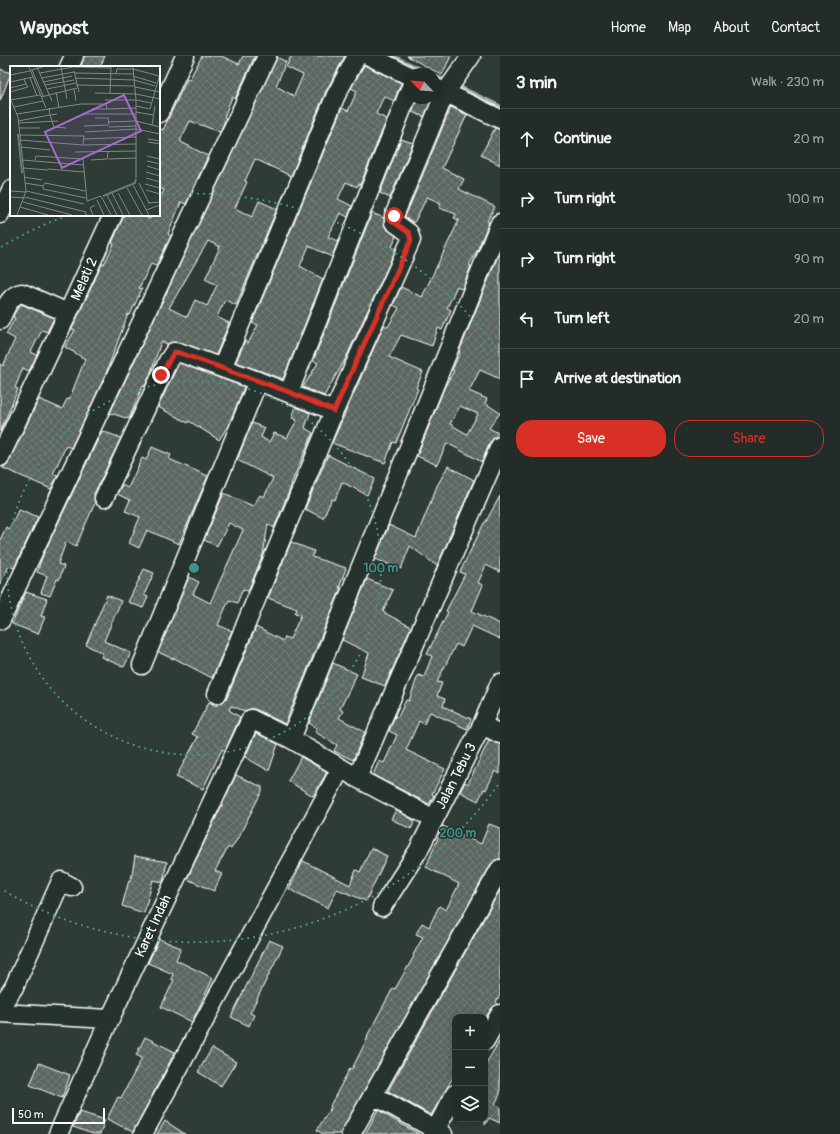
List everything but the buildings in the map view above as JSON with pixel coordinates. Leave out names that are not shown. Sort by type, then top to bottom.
[{"type":"street","points":[[69,66],[74,56]]},
{"type":"street","points":[[160,111],[185,56]]},
{"type":"street","points":[[1,620],[267,56]]},
{"type":"street","points":[[222,368],[336,95],[357,56]]},
{"type":"street","points":[[369,56],[404,73]]},
{"type":"street","points":[[217,694],[334,411],[366,337],[378,317],[411,240],[409,233],[394,222],[394,216],[445,87],[471,56]]},
{"type":"street","points":[[445,87],[500,119]]},
{"type":"street","points":[[289,392],[404,104]]},
{"type":"street","points":[[0,214],[10,192]]},
{"type":"street","name":"Melati 2","points":[[0,320],[9,300],[16,294],[22,293],[68,313],[113,216]]},
{"type":"street","points":[[434,819],[357,778],[291,739],[500,224]]},
{"type":"street","points":[[0,457],[68,313]]},
{"type":"street","points":[[104,498],[168,361],[174,352],[289,392],[334,411]]},
{"type":"street","points":[[142,665],[258,381]]},
{"type":"street","points":[[357,778],[500,446]]},
{"type":"street","name":"Jalan Tebu 3","points":[[382,907],[418,851],[482,725],[500,682]]},
{"type":"street","name":"Karet Indah","points":[[58,1134],[110,1019],[251,719],[291,739]]},
{"type":"street","points":[[482,725],[500,734]]},
{"type":"street","points":[[143,1134],[341,768]]},
{"type":"street","points":[[351,1134],[500,869]]},
{"type":"street","points":[[72,887],[61,881],[14,986],[1,1006],[0,1013],[110,1019]]},
{"type":"street","points":[[488,1036],[500,1014]]},
{"type":"street","points":[[373,1095],[437,1133],[452,1100]]},
{"type":"waterway","points":[[393,56],[419,68]]},
{"type":"waterway","points":[[440,78],[447,81]]},
{"type":"waterway","points":[[456,85],[500,106]]},
{"type":"route","points":[[161,375],[174,352],[177,352],[289,392],[334,411],[369,332],[378,317],[411,240],[409,233],[394,222],[394,216]]}]
